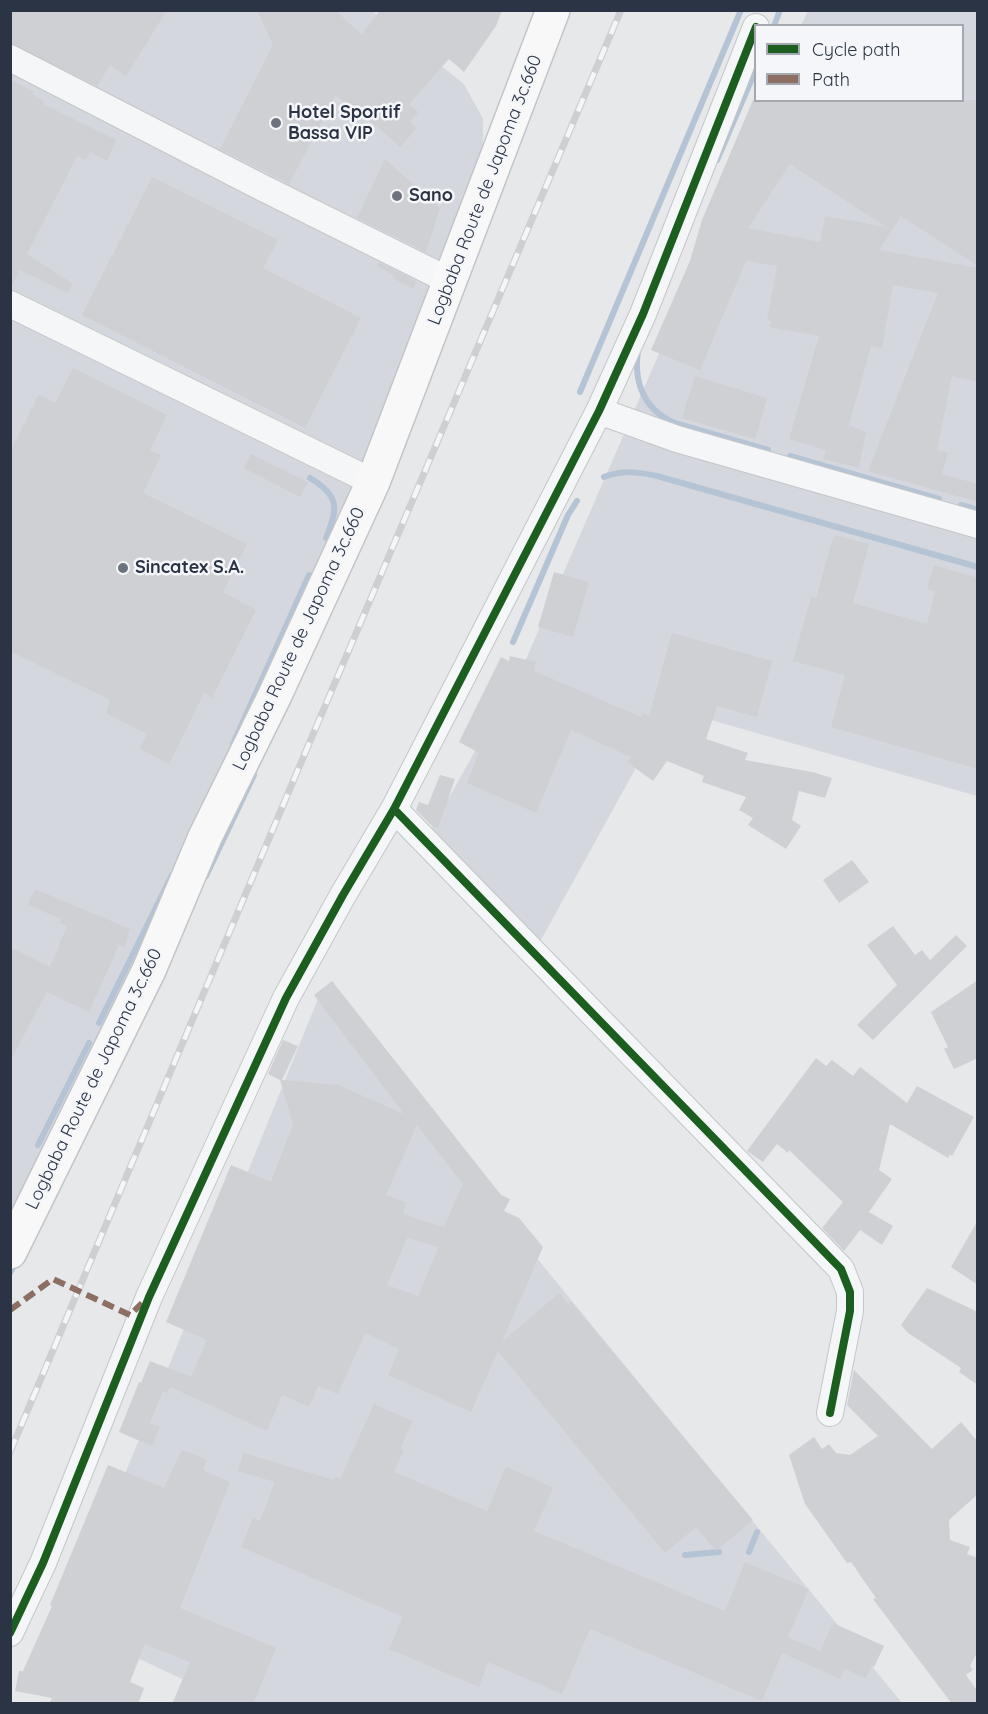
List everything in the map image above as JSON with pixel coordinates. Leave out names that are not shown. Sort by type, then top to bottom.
[{"type":"main road","name":"Logbaba Route de Japoma 3c.660","points":[[10,1252],[149,970],[205,837],[275,694],[372,482],[553,10]]},
{"type":"street","points":[[10,1633],[43,1563],[149,1296],[286,998],[394,809],[599,411],[643,314],[754,31]]},
{"type":"street","points":[[10,58],[450,281]]},
{"type":"street","points":[[10,304],[372,482]]},
{"type":"street","points":[[599,411],[677,439],[978,525]]},
{"type":"street","points":[[394,809],[841,1269],[850,1292],[850,1311],[830,1413]]},
{"type":"shaded area","points":[[11,11],[372,11],[464,84],[483,119],[483,160],[367,459],[11,1234]]},
{"type":"shaded area","points":[[808,11],[977,11],[977,796],[669,708],[531,958],[429,833],[523,666],[769,102],[964,102],[964,24],[802,24]]},
{"type":"shaded area","points":[[320,994],[902,1703],[203,1703],[208,1691],[64,1624]]},
{"type":"building","points":[[10,10],[167,10],[126,76],[110,65],[97,86],[10,43]]},
{"type":"building","points":[[257,10],[335,10],[362,35],[380,10],[502,10],[496,26],[464,72],[449,59],[409,104],[418,112],[410,122],[417,128],[400,147],[361,112],[357,113],[336,95],[289,184],[220,149],[273,45]]},
{"type":"building","points":[[10,80],[33,91],[32,94],[44,101],[43,104],[116,140],[107,161],[90,152],[86,160],[77,156],[27,254],[73,284],[67,293],[20,270],[10,288]]},
{"type":"building","points":[[753,100],[754,102],[964,102],[964,100],[978,100],[978,266],[901,216],[879,250],[978,268],[978,382],[952,376],[937,450],[948,452],[942,474],[978,484],[978,502],[868,471],[938,293],[893,285],[882,348],[871,346],[849,425],[866,432],[859,468],[823,459],[826,450],[789,439],[819,336],[769,327],[771,321],[767,321],[777,266],[746,261],[700,370],[651,350],[690,261],[702,220]],"holes":[[[790,164],[886,227],[825,216],[820,242],[748,228]]]},
{"type":"building","name":"Sano","points":[[385,159],[440,208],[426,252],[357,218]]},
{"type":"building","points":[[152,177],[278,240],[263,268],[361,318],[305,428],[82,315]]},
{"type":"building","points":[[379,262],[416,281],[413,289],[377,266]]},
{"type":"building","name":"Sincatex S.A.","points":[[73,368],[167,415],[150,450],[161,455],[143,493],[247,544],[223,592],[256,610],[212,698],[204,693],[169,764],[140,749],[147,734],[106,713],[110,700],[10,651],[10,452],[39,394],[55,403]]},
{"type":"building","points":[[695,376],[767,398],[755,439],[682,418]]},
{"type":"building","points":[[251,454],[308,482],[300,497],[244,468]]},
{"type":"building","points":[[834,535],[869,544],[853,603],[927,624],[935,591],[927,589],[934,565],[978,578],[978,769],[831,727],[845,675],[793,661],[811,597],[816,598]]},
{"type":"building","points":[[554,572],[589,582],[573,637],[538,627]]},
{"type":"building","points":[[672,633],[772,661],[757,717],[717,706],[706,739],[748,753],[745,760],[812,772],[832,778],[825,798],[799,791],[792,820],[801,826],[786,849],[748,825],[753,818],[739,810],[746,797],[702,782],[704,776],[667,761],[653,781],[627,762],[631,757],[571,730],[536,813],[467,783],[479,753],[459,742],[501,657],[509,661],[510,656],[536,662],[534,671],[641,717],[643,713],[649,716]]},
{"type":"building","points":[[440,775],[455,779],[438,828],[433,827],[416,810],[419,802],[428,805]]},
{"type":"building","points":[[852,860],[869,882],[839,903],[823,880]]},
{"type":"building","points":[[35,889],[130,929],[124,947],[119,945],[89,1012],[47,992],[10,1061],[10,947],[50,967],[67,926],[60,923],[61,919],[28,905]]},
{"type":"building","points":[[893,926],[915,955],[922,950],[930,960],[956,935],[967,946],[873,1040],[857,1025],[897,985],[867,945]]},
{"type":"building","points":[[978,980],[978,1058],[954,1069],[944,1049],[948,1047],[931,1012]]},
{"type":"building","points":[[332,981],[501,1195],[510,1199],[504,1211],[519,1218],[543,1247],[502,1342],[559,1293],[568,1304],[571,1302],[753,1520],[716,1551],[696,1527],[665,1553],[498,1351],[471,1412],[388,1375],[399,1349],[366,1333],[338,1394],[318,1386],[309,1407],[282,1395],[267,1431],[170,1387],[167,1393],[163,1391],[150,1423],[160,1427],[152,1446],[119,1432],[150,1361],[191,1377],[207,1340],[166,1322],[231,1165],[271,1182],[293,1124],[280,1080],[268,1074],[283,1040],[298,1046],[282,1080],[338,1085],[404,1114],[314,995]],"holes":[[[417,1125],[463,1184],[444,1227],[403,1213],[407,1203],[386,1195]],[[407,1238],[439,1247],[418,1296],[387,1285]]]},
{"type":"building","points":[[816,1058],[826,1066],[832,1060],[853,1076],[860,1067],[907,1103],[917,1086],[974,1117],[952,1156],[950,1154],[948,1158],[890,1124],[879,1170],[892,1179],[869,1212],[893,1226],[882,1245],[860,1230],[844,1251],[822,1228],[843,1202],[789,1150],[788,1153],[777,1144],[763,1162],[747,1151]]},
{"type":"building","points":[[978,1220],[978,1285],[951,1267]]},
{"type":"building","points":[[927,1288],[978,1312],[978,1385],[959,1372],[961,1368],[908,1333],[901,1325]]},
{"type":"building","points":[[854,1370],[932,1449],[961,1422],[978,1442],[978,1494],[949,1520],[950,1540],[970,1547],[967,1554],[978,1558],[978,1651],[970,1666],[973,1670],[966,1675],[978,1692],[978,1704],[952,1704],[873,1599],[876,1598],[851,1562],[847,1563],[805,1504],[789,1455],[814,1437],[822,1449],[829,1444],[836,1453],[850,1455],[878,1436],[847,1405]]},
{"type":"building","points":[[374,1404],[413,1421],[400,1449],[404,1450],[394,1472],[487,1511],[506,1467],[553,1488],[534,1531],[725,1611],[745,1562],[809,1589],[788,1637],[820,1651],[833,1623],[884,1646],[874,1667],[871,1666],[866,1678],[845,1669],[840,1679],[782,1653],[762,1701],[590,1629],[562,1694],[488,1662],[479,1687],[389,1649],[403,1617],[241,1547],[253,1518],[260,1521],[275,1482],[238,1471],[243,1453],[334,1480],[335,1477],[340,1479]]},
{"type":"building","points":[[182,1450],[207,1460],[203,1470],[230,1482],[180,1608],[276,1648],[253,1704],[172,1704],[190,1662],[145,1644],[130,1682],[144,1688],[138,1704],[49,1704],[52,1698],[15,1691],[19,1671],[23,1671],[52,1606],[50,1605],[108,1465],[164,1488]]},
{"type":"waterway","points":[[580,392],[741,10]]},
{"type":"waterway","points":[[775,24],[780,10]]},
{"type":"waterway","points":[[717,160],[754,74]]},
{"type":"waterway","points":[[638,351],[640,386],[644,396],[658,413],[678,424],[768,450]]},
{"type":"waterway","points":[[790,456],[939,499]]},
{"type":"waterway","points":[[604,477],[630,472],[657,476],[978,567]]},
{"type":"waterway","points":[[310,478],[327,491],[334,504],[333,518],[326,538]]},
{"type":"waterway","points":[[513,642],[568,515],[577,501]]},
{"type":"waterway","points":[[961,505],[978,510]]},
{"type":"waterway","points":[[233,744],[309,575]]},
{"type":"waterway","points":[[206,876],[254,775]]},
{"type":"waterway","points":[[99,1023],[172,875]]},
{"type":"waterway","points":[[38,1145],[89,1043]]},
{"type":"waterway","points":[[10,1273],[17,1260]]},
{"type":"waterway","points":[[749,1552],[757,1532]]},
{"type":"waterway","points":[[685,1555],[719,1552]]},
{"type":"railway","points":[[10,1452],[621,10]]},
{"type":"marked path","points":[[10,1310],[53,1279],[130,1315],[142,1303]]},
{"type":"cycle path","points":[[10,1633],[43,1563],[149,1297],[286,998],[394,809],[599,411],[643,314],[754,32]]},
{"type":"cycle path","points":[[394,809],[841,1269],[850,1292],[850,1311],[830,1413]]},
{"type":"place","name":"Hotel Sportif Bassa VIP","points":[[276,123]]},
{"type":"place","name":"Sano","points":[[397,196]]},
{"type":"place","name":"Sincatex S.A.","points":[[123,568]]}]
